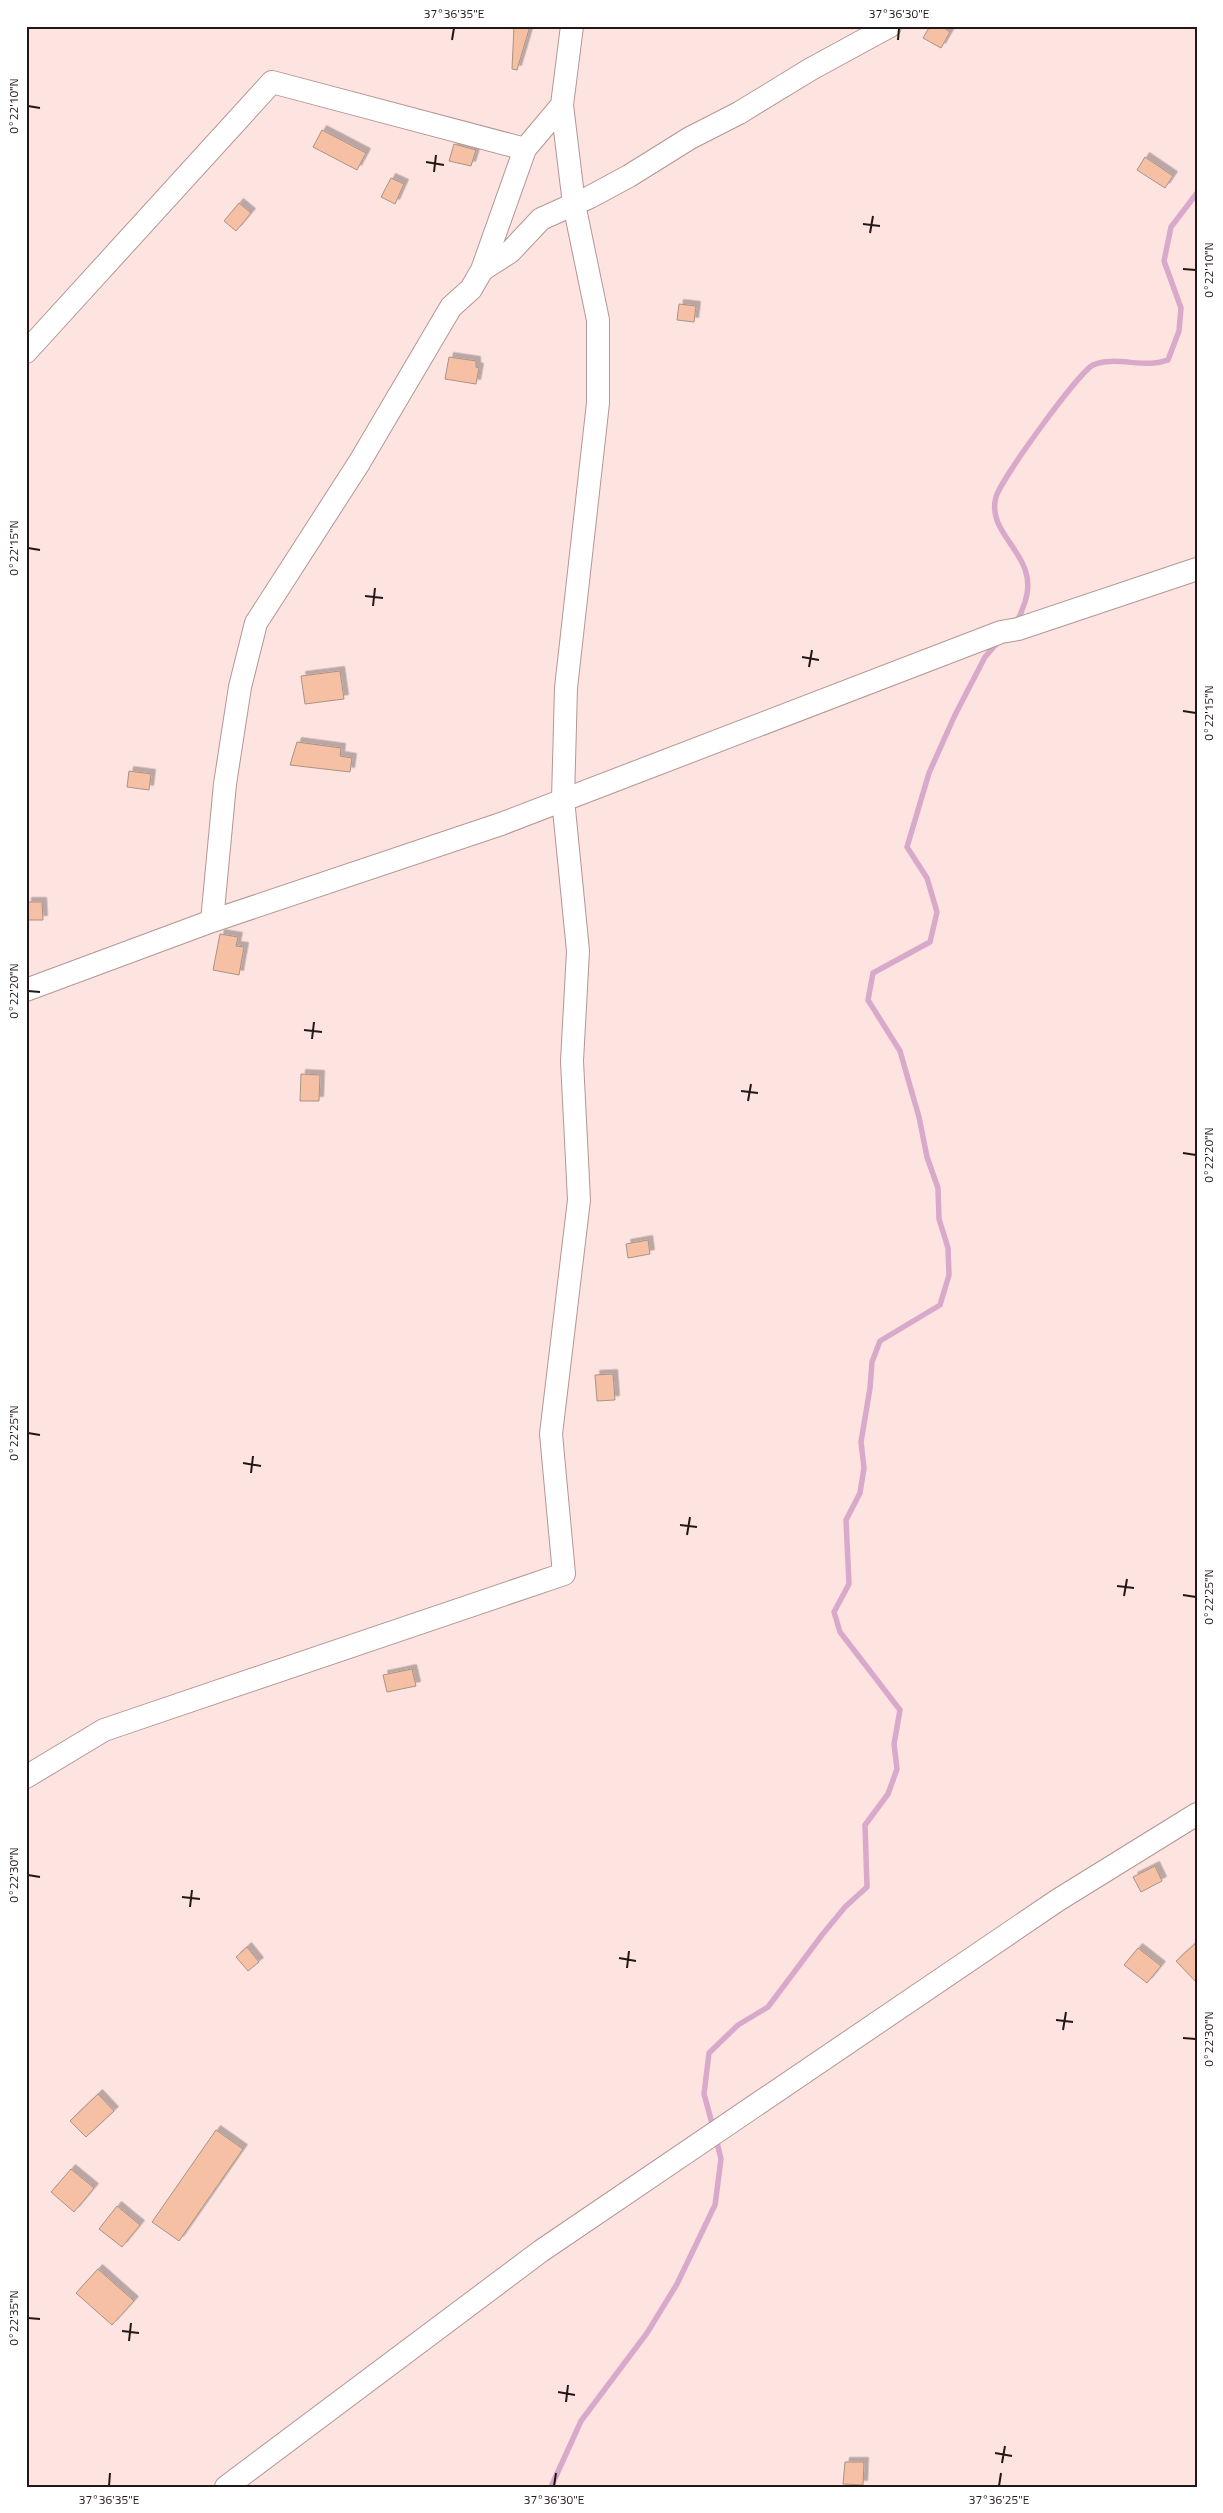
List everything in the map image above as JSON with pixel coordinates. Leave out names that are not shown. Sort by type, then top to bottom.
[{"type":"street","points":[[26,1777],[104,1730],[564,1574],[551,1434],[579,1200],[572,1061],[578,951],[563,799],[566,688],[598,403],[598,320],[574,204],[562,105],[572,26]]},
{"type":"street","points":[[482,270],[510,252],[541,219],[629,176],[811,69],[890,26]]},
{"type":"street","points":[[26,352],[272,82],[525,149]]},
{"type":"street","points":[[212,921],[225,784],[240,687],[256,623],[359,463],[444,317],[459,299],[471,289],[482,270],[525,149],[562,105]]},
{"type":"street","points":[[26,990],[212,921],[501,824],[1009,630],[1197,569]]},
{"type":"street","points":[[226,2487],[541,2250],[1058,1900],[1197,1814]]},
{"type":"building","points":[[514,26],[530,26],[517,70],[512,69]]},
{"type":"building","points":[[930,26],[941,26],[950,32],[941,48],[923,38]]},
{"type":"building","points":[[322,130],[366,153],[357,170],[313,147]]},
{"type":"building","points":[[454,144],[476,150],[471,166],[449,161]]},
{"type":"building","points":[[1145,157],[1173,176],[1165,188],[1137,170]]},
{"type":"building","points":[[391,178],[404,184],[395,204],[381,197]]},
{"type":"building","points":[[239,203],[251,213],[236,231],[224,221]]},
{"type":"building","points":[[679,304],[696,306],[694,322],[677,320]]},
{"type":"building","points":[[449,357],[476,361],[476,367],[479,368],[476,384],[445,379]]},
{"type":"building","points":[[340,671],[344,699],[305,704],[301,676]]},
{"type":"building","points":[[297,742],[341,748],[340,756],[352,758],[350,772],[290,765]]},
{"type":"building","points":[[129,771],[151,774],[149,790],[127,787]]},
{"type":"building","points":[[27,902],[42,902],[43,920],[27,920]]},
{"type":"building","points":[[220,934],[238,937],[236,946],[244,947],[239,975],[213,970]]},
{"type":"building","points":[[301,1074],[320,1075],[319,1101],[300,1101]]},
{"type":"building","points":[[648,1240],[650,1254],[628,1258],[626,1244]]},
{"type":"building","points":[[613,1374],[615,1400],[597,1401],[595,1375]]},
{"type":"building","points":[[412,1669],[416,1686],[387,1692],[383,1675]]},
{"type":"building","points":[[1155,1866],[1162,1881],[1141,1892],[1133,1877]]},
{"type":"building","points":[[1197,1942],[1197,1983],[1176,1961]]},
{"type":"building","points":[[247,1947],[259,1962],[248,1971],[236,1957]]},
{"type":"building","points":[[1138,1948],[1161,1966],[1147,1983],[1124,1965]]},
{"type":"building","points":[[98,2094],[114,2111],[86,2137],[70,2121]]},
{"type":"building","points":[[216,2130],[243,2149],[179,2241],[152,2222]]},
{"type":"building","points":[[71,2169],[94,2188],[74,2212],[51,2192]]},
{"type":"building","points":[[117,2206],[140,2225],[122,2247],[99,2229]]},
{"type":"building","points":[[98,2269],[134,2301],[112,2325],[76,2293]]},
{"type":"building","points":[[845,2462],[864,2462],[863,2485],[843,2484]]},
{"type":"waterway","points":[[1016,622],[1025,602],[1028,586],[1026,571],[998,523],[995,511],[996,497],[1011,470],[1041,427],[1072,386],[1093,365],[1115,361],[1158,363],[1168,360],[1179,331],[1181,308],[1164,261],[1171,227],[1197,193]]},
{"type":"waterway","points":[[713,2127],[704,2094],[709,2053],[738,2025],[768,2007],[845,1907],[867,1887],[865,1825],[888,1794],[897,1769],[894,1744],[900,1710],[840,1632],[834,1612],[849,1584],[846,1520],[860,1493],[864,1468],[861,1442],[870,1388],[872,1362],[880,1341],[940,1305],[949,1275],[948,1248],[939,1219],[938,1188],[927,1157],[919,1117],[900,1051],[868,1000],[873,973],[930,942],[937,912],[927,878],[907,847],[929,773],[955,715],[985,657],[998,642]]},
{"type":"waterway","points":[[551,2487],[581,2421],[647,2333],[677,2284],[715,2205],[721,2159],[716,2138]]}]
